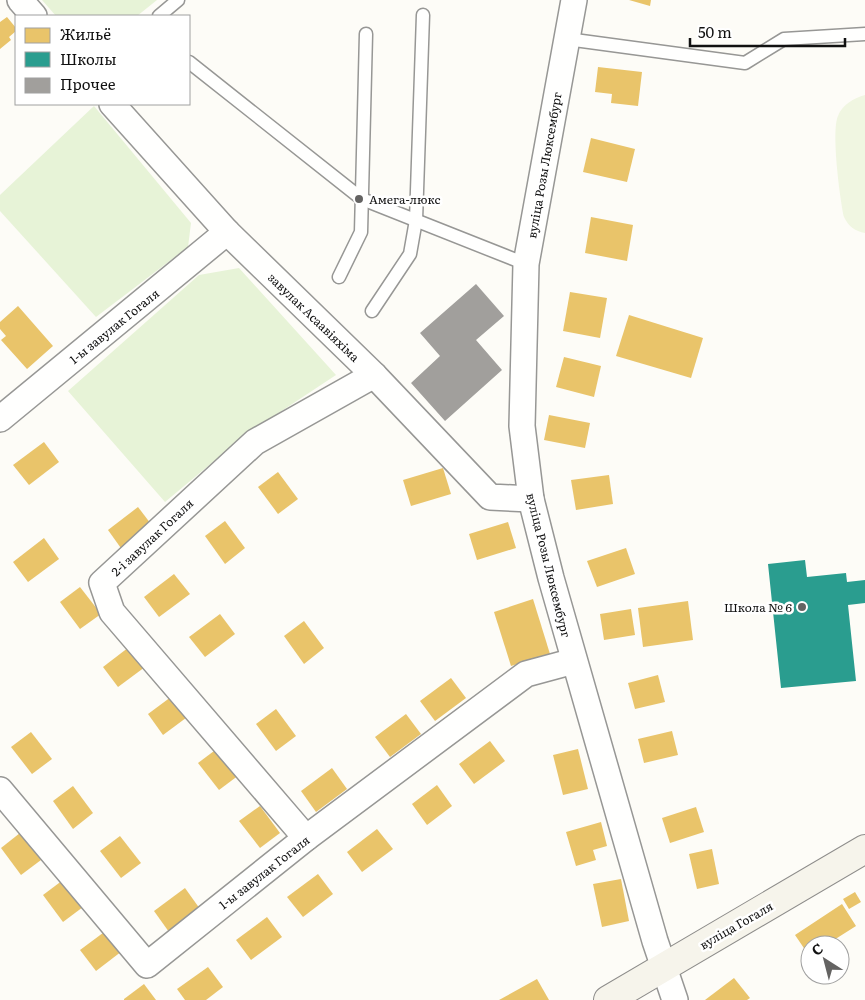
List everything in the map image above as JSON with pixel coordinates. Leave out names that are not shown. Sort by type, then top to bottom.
[{"type":"main road","name":"вуліца Гогаля","points":[[608,1000],[865,849]]},
{"type":"street","points":[[20,0],[33,15]]},
{"type":"street","name":"вуліца Розы Люксембург","points":[[568,2],[567,39],[526,264],[522,426],[532,499],[574,661],[663,968],[675,1000]]},
{"type":"street","name":"завулак Асаавіяхіма","points":[[113,105],[228,232],[374,375],[490,497],[532,499]]},
{"type":"street","name":"1-ы завулак Гогаля","points":[[0,419],[228,232]]},
{"type":"street","name":"2-і завулак Гогаля","points":[[306,838],[112,612],[102,583],[255,442],[374,375]]},
{"type":"street","name":"1-ы завулак Гогаля","points":[[0,790],[147,965],[306,838],[526,674],[574,661]]},
{"type":"lane","points":[[160,15],[178,0]]},
{"type":"lane","points":[[372,310],[410,254],[416,220],[423,15]]},
{"type":"lane","points":[[338,277],[361,232],[366,34]]},
{"type":"lane","points":[[567,39],[745,63],[784,39],[865,34]]},
{"type":"lane","points":[[190,63],[362,198],[526,264]]},
{"type":"green space","points":[[42,0],[157,0],[138,15],[55,15]]},
{"type":"green space","points":[[865,95],[865,233],[853,228],[844,217],[838,181],[835,136],[838,116],[842,109],[853,100]]},
{"type":"green space","points":[[94,106],[191,223],[188,247],[96,317],[0,211],[0,195]]},
{"type":"green space","points":[[239,268],[336,375],[244,436],[165,502],[68,391],[199,275]]},
{"type":"building: Жильё","points":[[629,0],[651,0],[650,6]]},
{"type":"building: Жильё","points":[[7,17],[15,27],[15,32],[9,37],[11,40],[0,49],[0,22]]},
{"type":"building: Жильё","points":[[598,67],[642,72],[638,106],[611,103],[612,94],[595,92]]},
{"type":"building: Жильё","points":[[591,138],[635,149],[627,182],[583,172]]},
{"type":"building: Жильё","points":[[591,217],[633,225],[627,261],[585,253]]},
{"type":"building: Жильё","points":[[570,292],[607,298],[600,338],[563,331]]},
{"type":"building: Жильё","points":[[18,306],[53,346],[27,369],[1,340],[6,336],[0,329],[0,322]]},
{"type":"building: Жильё","points":[[629,315],[703,338],[691,378],[616,356]]},
{"type":"building: Жильё","points":[[564,357],[601,366],[594,397],[556,387]]},
{"type":"building: Жильё","points":[[549,415],[590,423],[585,448],[544,440]]},
{"type":"building: Жильё","points":[[44,442],[59,462],[29,485],[13,465]]},
{"type":"building: Жильё","points":[[443,468],[451,494],[411,506],[403,480]]},
{"type":"building: Жильё","points":[[278,472],[298,499],[278,514],[258,487]]},
{"type":"building: Жильё","points":[[609,475],[613,504],[576,510],[571,480]]},
{"type":"building: Жильё","points":[[138,507],[154,528],[123,551],[108,530]]},
{"type":"building: Жильё","points":[[225,521],[245,548],[225,564],[205,536]]},
{"type":"building: Жильё","points":[[508,522],[516,548],[477,560],[469,534]]},
{"type":"building: Жильё","points":[[44,538],[59,559],[28,582],[13,562]]},
{"type":"building: Жильё","points":[[626,548],[635,574],[597,587],[587,561]]},
{"type":"building: Жильё","points":[[174,574],[190,594],[159,617],[144,597]]},
{"type":"building: Жильё","points":[[80,587],[101,614],[80,629],[60,602]]},
{"type":"building: Жильё","points":[[533,599],[550,654],[511,666],[494,612]]},
{"type":"building: Жильё","points":[[688,601],[693,640],[643,647],[638,608]]},
{"type":"building: Жильё","points":[[631,609],[635,635],[604,640],[600,614]]},
{"type":"building: Жильё","points":[[220,614],[235,634],[205,657],[189,637]]},
{"type":"building: Жильё","points":[[304,621],[324,648],[304,664],[284,636]]},
{"type":"building: Жильё","points":[[133,644],[149,664],[118,687],[103,667]]},
{"type":"building: Жильё","points":[[658,675],[665,702],[635,709],[628,683]]},
{"type":"building: Жильё","points":[[451,678],[466,698],[435,721],[420,701]]},
{"type":"building: Жильё","points":[[179,691],[194,712],[163,735],[148,714]]},
{"type":"building: Жильё","points":[[276,709],[296,736],[276,751],[256,724]]},
{"type":"building: Жильё","points":[[406,714],[421,734],[390,757],[375,737]]},
{"type":"building: Жильё","points":[[672,731],[678,755],[644,763],[638,739]]},
{"type":"building: Жильё","points":[[31,732],[52,759],[32,774],[11,747]]},
{"type":"building: Жильё","points":[[490,741],[505,761],[474,784],[459,764]]},
{"type":"building: Жильё","points":[[218,748],[239,775],[219,790],[198,763]]},
{"type":"building: Жильё","points":[[578,749],[588,789],[563,795],[553,755]]},
{"type":"building: Жильё","points":[[332,768],[347,789],[316,812],[301,791]]},
{"type":"building: Жильё","points":[[437,785],[452,806],[427,825],[412,804]]},
{"type":"building: Жильё","points":[[73,786],[93,813],[73,829],[53,801]]},
{"type":"building: Жильё","points":[[260,806],[280,833],[260,848],[239,821]]},
{"type":"building: Жильё","points":[[696,807],[704,832],[670,843],[662,818]]},
{"type":"building: Жильё","points":[[601,822],[607,846],[593,850],[596,860],[576,866],[566,832]]},
{"type":"building: Жильё","points":[[377,829],[393,849],[362,872],[347,852]]},
{"type":"building: Жильё","points":[[20,833],[41,860],[21,875],[1,848]]},
{"type":"building: Жильё","points":[[120,836],[141,863],[121,878],[100,851]]},
{"type":"building: Жильё","points":[[712,849],[719,884],[697,889],[689,854]]},
{"type":"building: Жильё","points":[[318,874],[333,894],[303,917],[287,897]]},
{"type":"building: Жильё","points":[[621,879],[629,921],[602,927],[593,884]]},
{"type":"building: Жильё","points":[[63,880],[83,907],[63,922],[43,895]]},
{"type":"building: Жильё","points":[[185,888],[200,909],[169,932],[154,911]]},
{"type":"building: Жильё","points":[[855,892],[861,902],[849,909],[843,899]]},
{"type":"building: Жильё","points":[[842,904],[856,926],[842,935],[800,935],[800,942],[795,935]]},
{"type":"building: Жильё","points":[[267,917],[282,937],[251,960],[236,940]]},
{"type":"building: Жильё","points":[[111,927],[126,948],[96,971],[80,950]]},
{"type":"building: Жильё","points":[[208,967],[223,987],[206,1000],[185,1000],[177,989]]},
{"type":"building: Жильё","points":[[734,978],[750,998],[747,1000],[705,1000]]},
{"type":"building: Жильё","points":[[537,979],[549,1000],[499,1000]]},
{"type":"building: Жильё","points":[[144,984],[156,1000],[124,1000],[124,999]]},
{"type":"building: Школы","points":[[805,560],[807,577],[846,573],[847,582],[865,580],[865,603],[848,605],[856,681],[781,688],[768,564]]},
{"type":"building: Прочее","points":[[476,284],[504,316],[476,340],[502,370],[445,421],[411,383],[440,356],[420,333]]},
{"type":"place","name":"Амега-люкс","points":[[359,199]]},
{"type":"place","name":"Школа № 6","points":[[802,607]]}]
